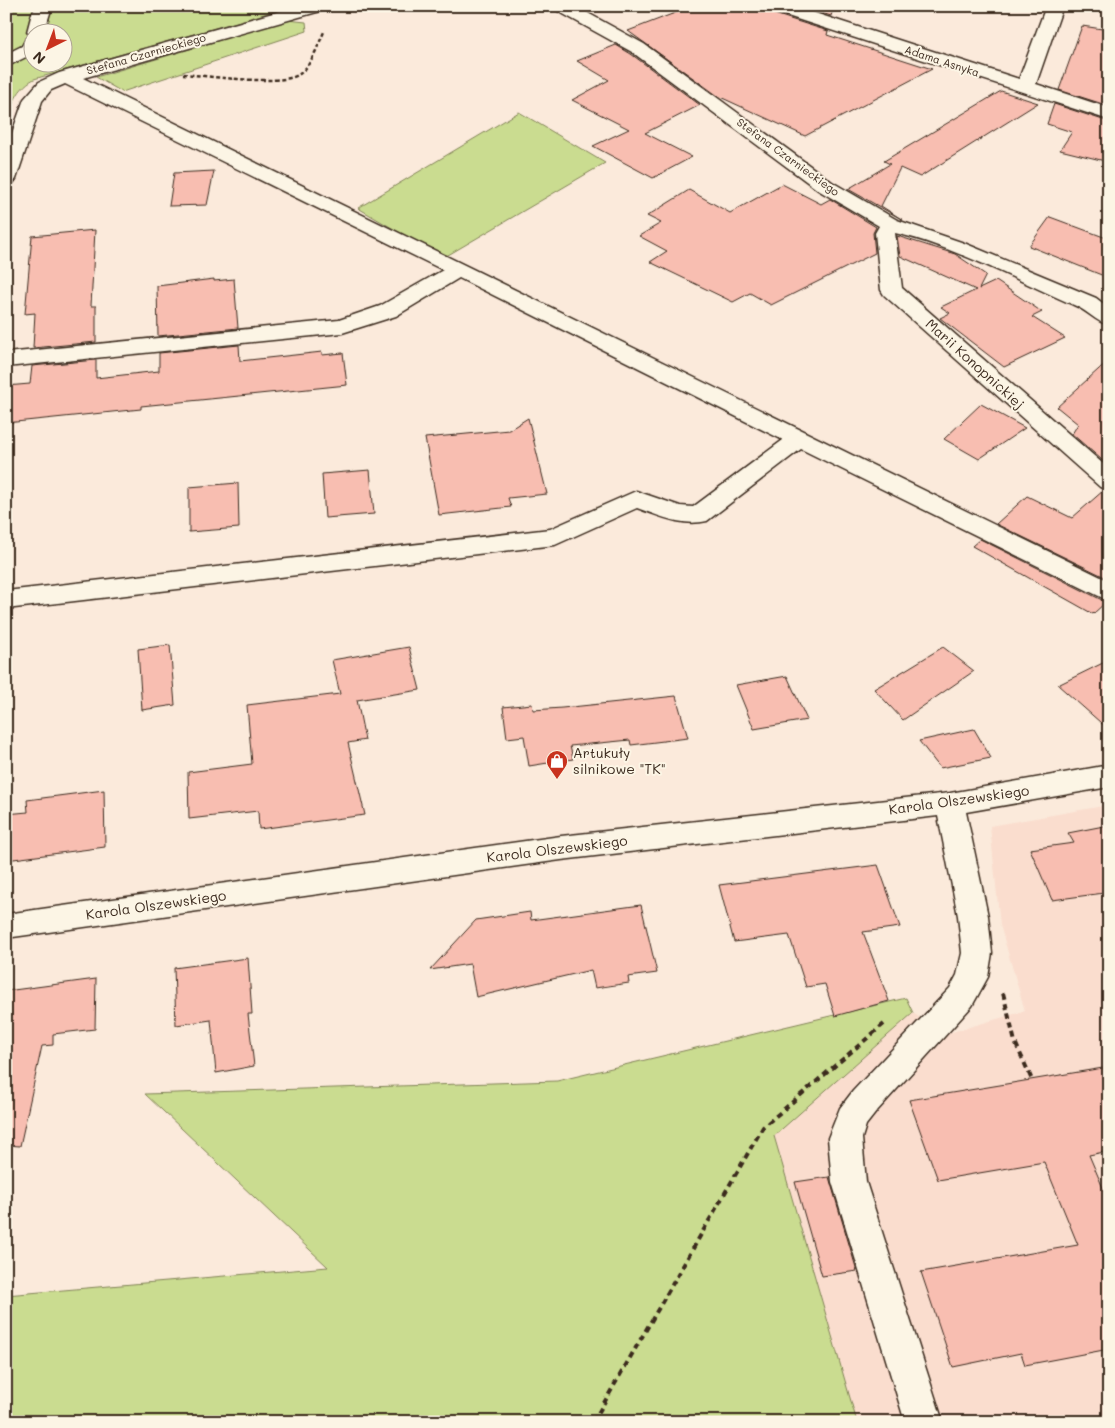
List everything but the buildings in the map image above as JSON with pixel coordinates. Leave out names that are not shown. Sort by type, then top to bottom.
[{"type":"street","points":[[39,22],[41,13],[46,6]]},
{"type":"street","name":"Stefana Czarnieckiego","points":[[8,171],[33,99],[45,86],[65,77],[318,6]]},
{"type":"street","name":"Stefana Czarnieckiego","points":[[562,6],[638,48],[825,186],[890,224],[950,244],[1010,269],[1088,303],[1109,319]]},
{"type":"street","points":[[1025,88],[1055,6]]},
{"type":"street","name":"Adama Asnyka","points":[[779,7],[1109,114]]},
{"type":"street","points":[[9,58],[22,52]]},
{"type":"street","points":[[65,77],[88,86],[1109,592]]},
{"type":"street","name":"Marii Konopnickiej","points":[[890,224],[885,233],[892,290],[1109,482]]},
{"type":"street","points":[[6,360],[342,326],[388,311],[458,270]]},
{"type":"street","points":[[6,600],[555,537],[636,499],[678,514],[698,515],[799,439]]},
{"type":"street","name":"Karola Olszewskiego","points":[[6,926],[561,848],[950,804],[1109,776]]},
{"type":"street","points":[[924,1422],[880,1287],[849,1182],[845,1138],[852,1118],[865,1101],[961,997],[972,977],[977,954],[973,916],[950,804]]},
{"type":"path","points":[[174,74],[274,78],[297,76],[303,70],[325,32]]},
{"type":"path","points":[[593,1422],[763,1127],[889,1019]]},
{"type":"shaded area","points":[[1109,805],[1109,1422],[857,1422],[774,1136],[913,1013],[945,1034],[1025,1011],[1000,925],[990,826]]},
{"type":"green space","points":[[6,6],[293,6],[72,68],[72,22],[22,22],[22,72],[59,72],[34,79],[27,84],[17,95],[9,116],[6,132]]},
{"type":"green space","points":[[287,20],[306,22],[307,31],[122,92],[96,77]]},
{"type":"green space","points":[[519,112],[605,163],[443,258],[358,208]]},
{"type":"green space","points":[[906,998],[913,1013],[774,1136],[857,1422],[6,1422],[6,1295],[328,1267],[145,1094],[557,1081]]},
{"type":"place","name":"Artukuły silnikowe \"TK\"","points":[[557,780]]}]
